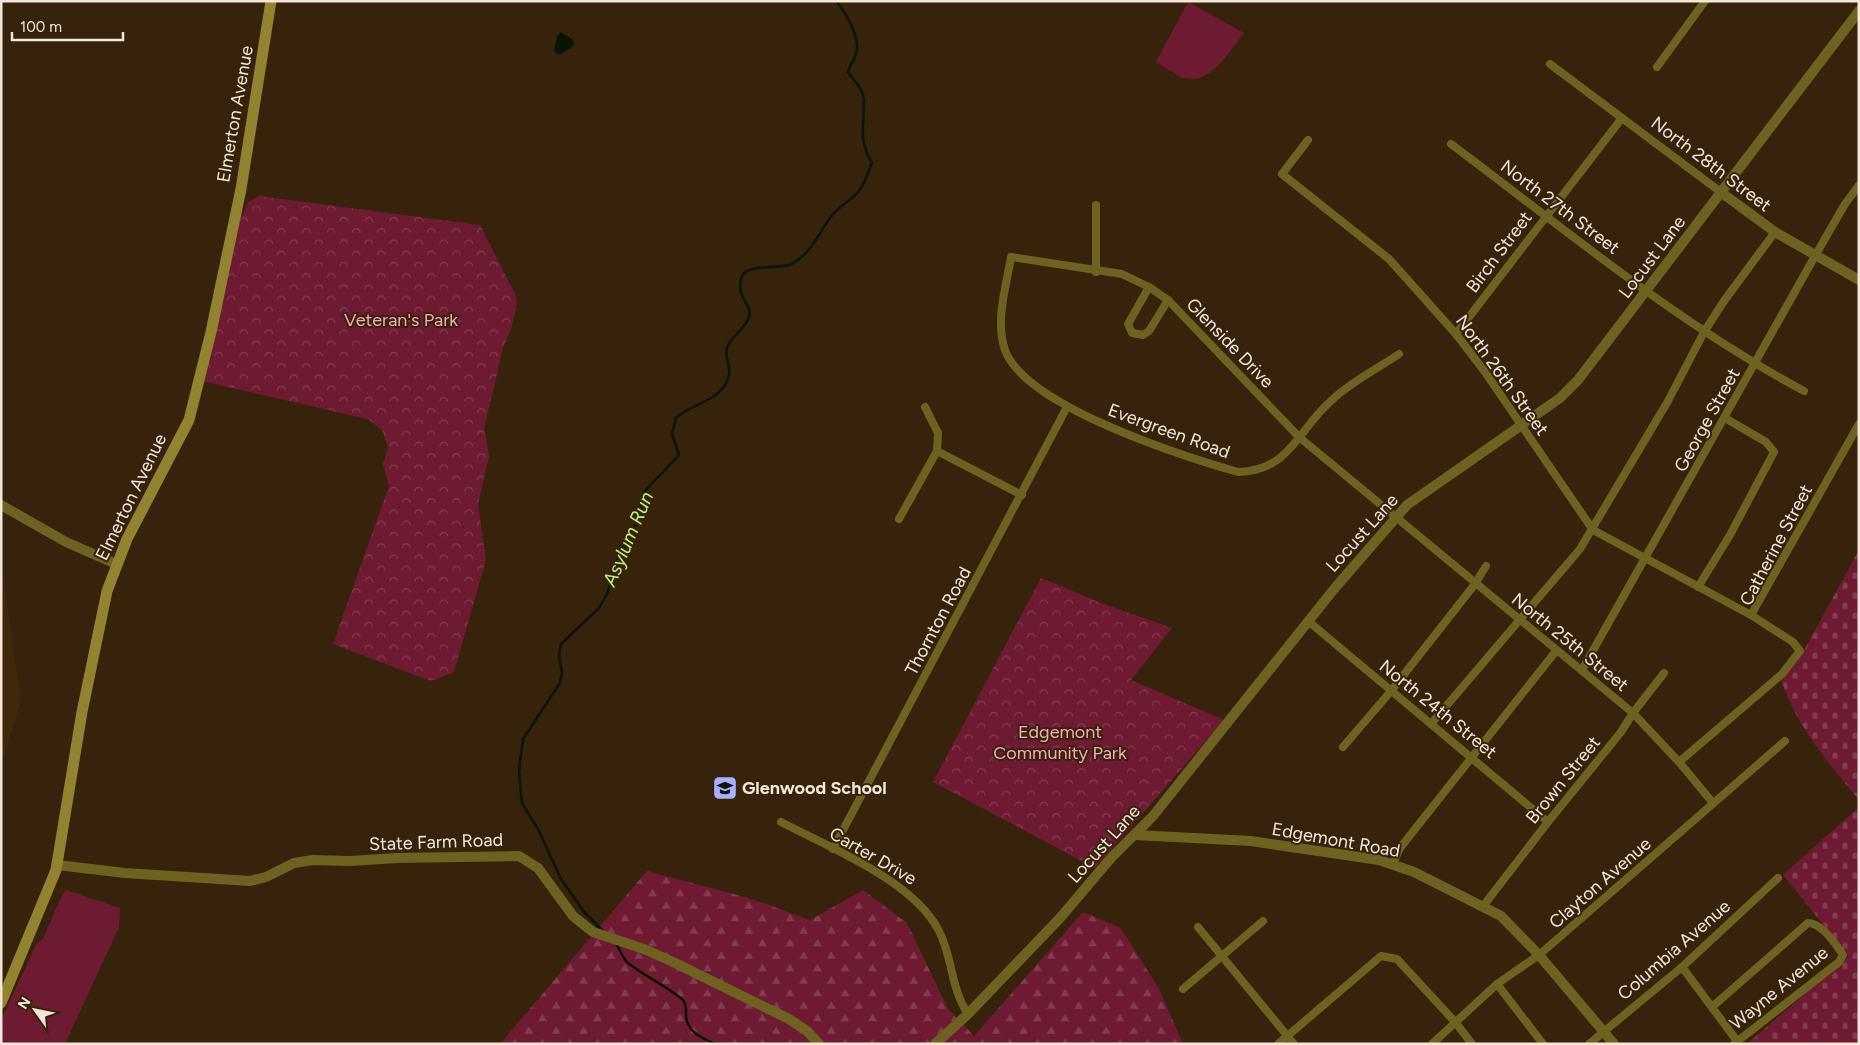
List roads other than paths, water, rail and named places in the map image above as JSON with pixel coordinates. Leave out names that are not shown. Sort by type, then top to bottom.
[{"type":"main road","name":"Elmerton Avenue","points":[[1,1003],[52,884],[57,865],[98,629],[116,564],[189,420],[211,332],[241,189],[271,1]]},
{"type":"street","points":[[1658,67],[1701,2]]},
{"type":"street","name":"Locust Lane","points":[[935,1044],[968,1014],[1060,918],[1111,858],[1135,835],[1395,516],[1407,505],[1560,398],[1578,380],[1859,11]]},
{"type":"street","name":"North 28th Street","points":[[1550,64],[1775,232],[1859,280]]},
{"type":"street","name":"Birch Street","points":[[1456,334],[1622,118]]},
{"type":"street","name":"North 26th Street","points":[[1308,140],[1282,174],[1389,259],[1456,334],[1592,530],[1751,615]]},
{"type":"street","name":"North 27th Street","points":[[1451,144],[1646,291],[1704,332],[1755,364],[1804,390]]},
{"type":"street","name":"George Street","points":[[1582,670],[1815,256],[1859,185]]},
{"type":"street","points":[[1096,205],[1096,272]]},
{"type":"street","points":[[1431,724],[1580,549],[1668,401],[1704,332],[1724,301],[1775,232]]},
{"type":"street","name":"Glenside Drive","points":[[1011,257],[1096,272],[1122,274],[1149,287],[1168,300],[1299,437],[1395,516]]},
{"type":"street","name":"Evergreen Road","points":[[1011,257],[1000,331],[1005,351],[1014,367],[1029,382],[1067,407],[1103,424],[1238,472],[1255,472],[1276,462],[1331,400],[1399,354]]},
{"type":"street","points":[[1149,287],[1128,324],[1132,333],[1143,335],[1149,331],[1168,300]]},
{"type":"street","points":[[898,519],[937,451],[938,433],[925,407]]},
{"type":"street","name":"Thornton Road","points":[[833,849],[1067,407]]},
{"type":"street","points":[[1698,587],[1730,535],[1774,452],[1766,442],[1725,418]]},
{"type":"street","name":"Catherine Street","points":[[1680,762],[1782,674],[1800,650],[1793,642],[1751,615],[1859,424]]},
{"type":"street","points":[[937,451],[1022,495]]},
{"type":"street","points":[[1,505],[66,542],[116,564]]},
{"type":"street","name":"North 25th Street","points":[[1395,516],[1633,713],[1680,762],[1713,803]]},
{"type":"street","points":[[1343,747],[1391,691],[1475,584],[1486,566]]},
{"type":"street","name":"North 24th Street","points":[[1308,621],[1472,756],[1548,822]]},
{"type":"street","points":[[1393,864],[1400,848],[1556,651]]},
{"type":"street","name":"Brown Street","points":[[1484,906],[1548,822],[1621,732],[1664,673]]},
{"type":"street","name":"Clayton Avenue","points":[[1432,1044],[1498,984],[1539,955],[1785,742]]},
{"type":"street","name":"Carter Drive","points":[[780,822],[896,884],[923,906],[940,932],[958,999],[968,1014]]},
{"type":"street","name":"Edgemont Road","points":[[1135,835],[1251,841],[1393,864],[1484,906],[1501,916],[1539,955],[1614,1044]]},
{"type":"street","name":"State Farm Road","points":[[57,865],[250,881],[266,877],[294,863],[313,860],[350,861],[397,858],[519,856],[538,868],[573,916],[583,925],[603,936],[644,949],[673,962],[789,1019],[807,1031],[819,1044]]},
{"type":"street","name":"Columbia Avenue","points":[[1589,1044],[1682,967],[1778,878]]},
{"type":"street","points":[[1183,989],[1220,955],[1263,921]]},
{"type":"street","name":"Wayne Avenue","points":[[1712,1007],[1808,924],[1813,923],[1836,944],[1842,955],[1839,962],[1735,1042]]},
{"type":"street","points":[[1198,926],[1294,1044]]},
{"type":"street","points":[[1278,1044],[1381,956],[1397,959],[1456,1023],[1472,1044]]},
{"type":"street","points":[[1682,967],[1735,1042]]},
{"type":"street","points":[[1498,984],[1543,1044]]},
{"type":"waterway","name":"Asylum Run","points":[[603,931],[584,912],[561,879],[539,831],[522,803],[519,771],[523,739],[560,683],[562,673],[559,655],[561,644],[599,608],[607,594],[619,555],[640,516],[644,492],[679,455],[672,434],[676,418],[714,397],[726,384],[729,375],[726,353],[728,345],[745,325],[749,317],[748,308],[740,288],[743,274],[754,269],[785,266],[798,260],[810,248],[833,214],[853,197],[863,185],[872,163],[867,154],[863,139],[863,95],[848,72],[857,47],[855,33],[836,1]]},
{"type":"waterway","name":"Asylum Run","points":[[616,944],[628,963],[683,1000],[686,1006],[689,1026],[696,1034],[715,1044]]},
{"type":"place","name":"Glenwood School","points":[[725,788]]},
{"type":"park label","name":"Veteran's Park","points":[[401,320]]},
{"type":"park label","name":"Edgemont Community Park","points":[[1060,742]]}]
